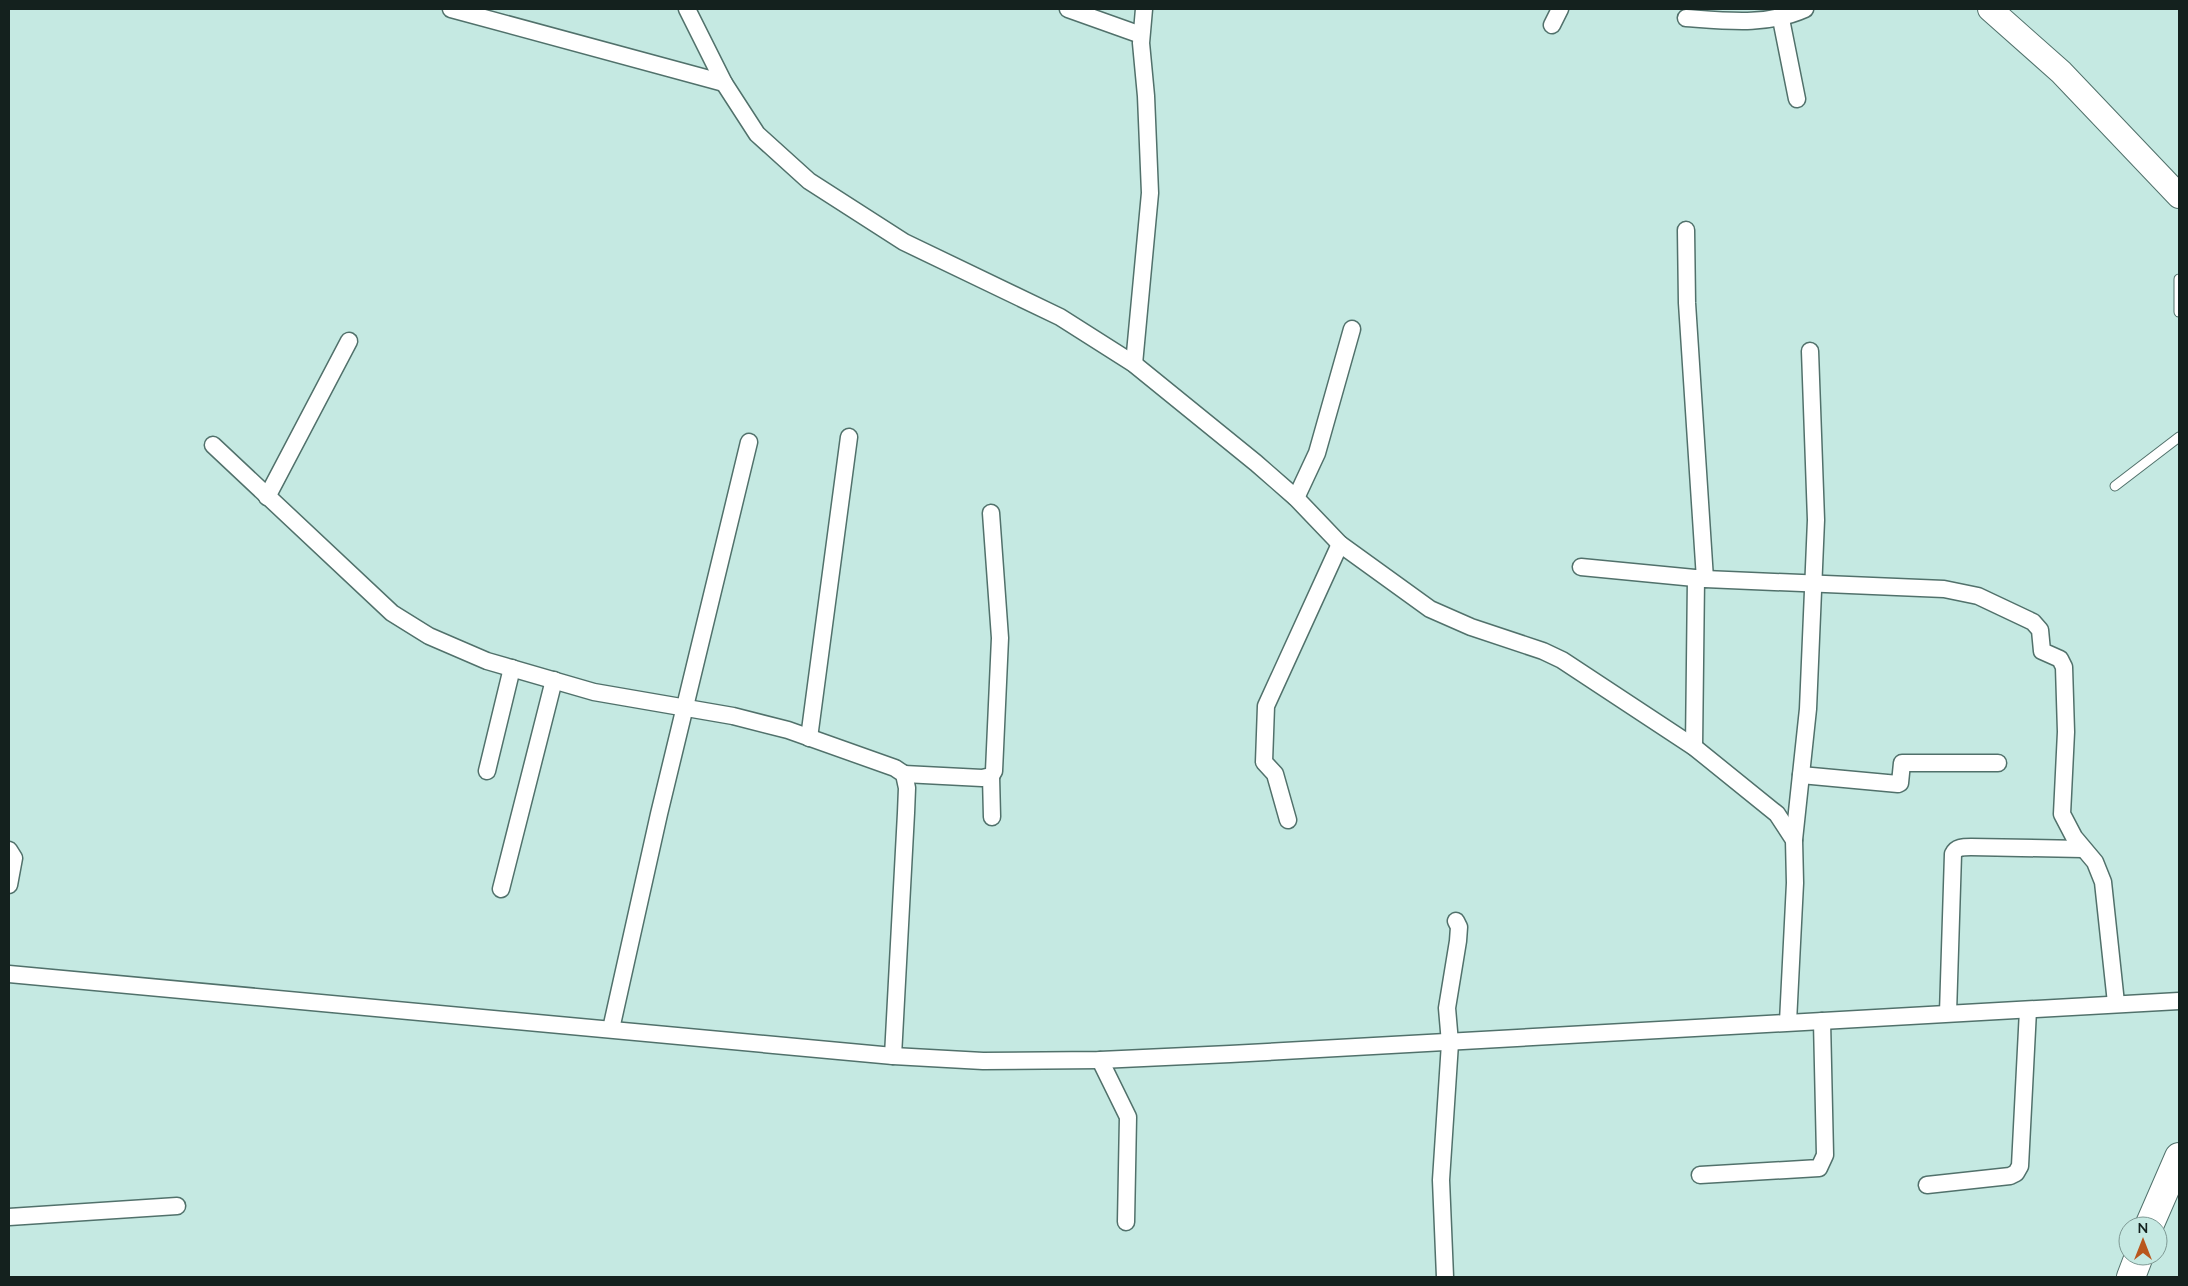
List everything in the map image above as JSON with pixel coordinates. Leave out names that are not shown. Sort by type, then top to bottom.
[{"type":"highway","points":[[2153,1216],[2179,1157]]},
{"type":"main road","points":[[1990,9],[2062,72],[2179,196]]},
{"type":"street","points":[[451,9],[724,83]]},
{"type":"street","points":[[687,9],[724,83],[758,134],[809,181],[904,242],[1060,317],[1134,364],[1296,498],[1340,544],[1430,609],[1471,627],[1556,657],[1694,747],[1777,814],[1794,840]]},
{"type":"street","points":[[1068,9],[1141,35]]},
{"type":"street","points":[[1134,364],[1150,193],[1141,35],[1144,9]]},
{"type":"street","points":[[1552,25],[1560,9]]},
{"type":"street","points":[[1686,18],[1741,22],[1781,19],[1805,9]]},
{"type":"street","points":[[1781,19],[1797,99]]},
{"type":"street","points":[[1686,230],[1687,303],[1701,578],[1694,747]]},
{"type":"street","points":[[1296,498],[1317,453],[1352,329]]},
{"type":"street","points":[[267,497],[349,341]]},
{"type":"street","points":[[1788,1022],[1795,883],[1794,840],[1808,709],[1816,520],[1810,351]]},
{"type":"street","points":[[809,738],[849,438]]},
{"type":"street","points":[[611,1029],[658,814],[749,442]]},
{"type":"street","points":[[213,445],[392,613],[429,636],[487,661],[594,692],[734,716],[809,738],[895,768],[904,774],[982,778],[991,776]]},
{"type":"street","points":[[991,513],[1000,638],[996,765],[991,776],[992,817]]},
{"type":"street","points":[[1288,820],[1275,774],[1264,762],[1266,706],[1340,544]]},
{"type":"street","points":[[1580,567],[1701,578],[1813,585],[1944,589],[1978,596],[2037,625],[2041,636],[2042,651],[2060,659],[2064,667],[2066,732],[2062,814],[2065,824],[2095,862],[2103,882],[2116,1003]]},
{"type":"street","points":[[487,771],[512,668]]},
{"type":"street","points":[[501,889],[554,680]]},
{"type":"street","points":[[1800,775],[1898,784],[1900,782],[1902,763],[1998,763]]},
{"type":"street","points":[[893,1056],[906,814],[907,788],[904,774]]},
{"type":"street","points":[[1948,1013],[1952,854],[1954,850],[1960,847],[2083,849]]},
{"type":"street","points":[[9,850],[14,858],[9,885]]},
{"type":"street","points":[[1445,1277],[1441,1180],[1450,1043],[1447,1008],[1460,927],[1456,921]]},
{"type":"street","points":[[9,974],[893,1056],[983,1061],[1100,1060],[1450,1043],[1788,1022],[2028,1010],[2116,1003],[2179,1001]]},
{"type":"street","points":[[1927,1185],[2010,1176],[2016,1173],[2020,1166],[2028,1010]]},
{"type":"street","points":[[1700,1175],[1819,1168],[1825,1155],[1822,1021]]},
{"type":"street","points":[[1100,1060],[1128,1117],[1126,1222]]},
{"type":"street","points":[[9,1217],[177,1206]]},
{"type":"lane","points":[[2179,279],[2179,312]]},
{"type":"lane","points":[[2115,486],[2179,437]]}]
